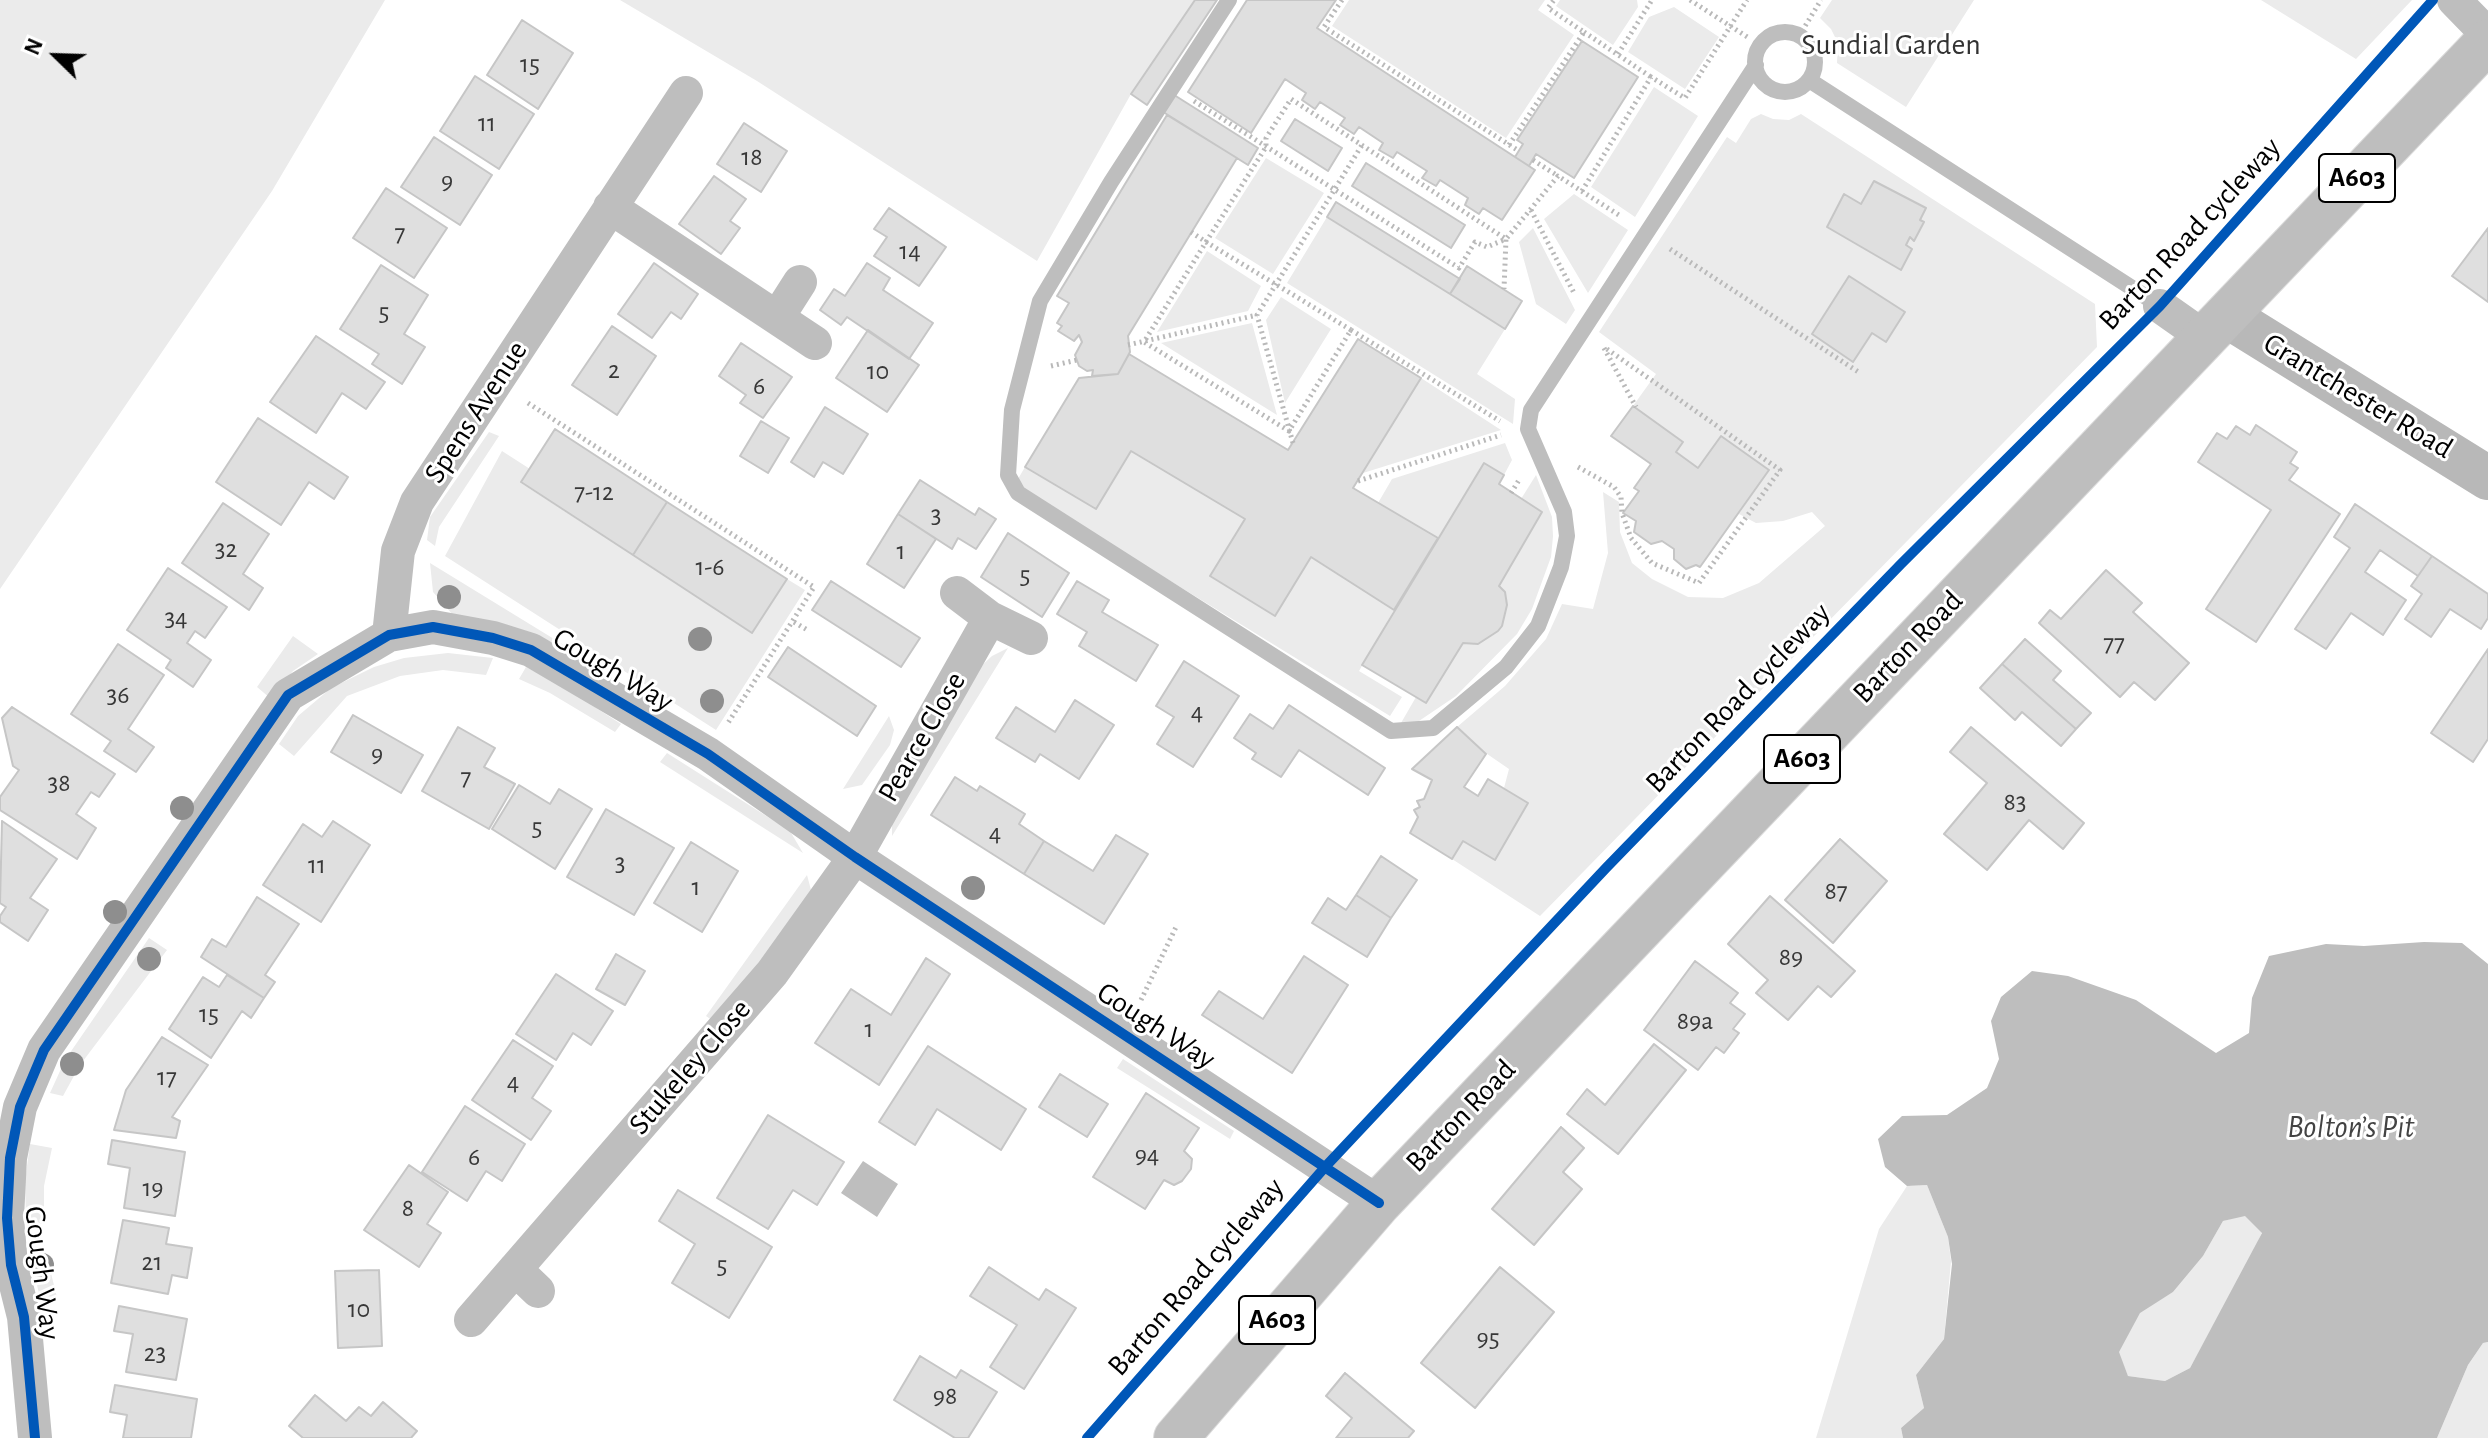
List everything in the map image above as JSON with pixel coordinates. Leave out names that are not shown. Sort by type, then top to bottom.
[{"type":"main road","name":"Barton Road","points":[[1176,1438],[1379,1203],[2488,41]]},
{"type":"street","points":[[2454,0],[2488,35]]},
{"type":"street","name":"Spens Avenue","points":[[389,635],[398,551],[417,502],[686,93]]},
{"type":"street","points":[[610,207],[815,343]]},
{"type":"street","points":[[777,318],[800,282]]},
{"type":"street","points":[[2160,306],[2215,326]]},
{"type":"street","name":"Grantchester Road","points":[[2215,326],[2488,478]]},
{"type":"street","points":[[957,593],[990,618],[1031,638]]},
{"type":"street","name":"Pearce Close","points":[[855,857],[990,618]]},
{"type":"street","name":"Gough Way","points":[[35,1438],[24,1317],[11,1265],[7,1218],[10,1158],[20,1107],[44,1050],[288,695],[389,635],[433,627],[493,638],[531,650],[708,754],[855,857],[1379,1203]]},
{"type":"street","name":"Stukeley Close","points":[[471,1320],[526,1280],[772,973],[855,857]]},
{"type":"lane","points":[[1229,0],[1040,301],[1012,410],[1008,475],[1018,493],[1391,731],[1433,728],[1506,667],[1538,626],[1561,567],[1567,536],[1564,512],[1528,429],[1531,410],[1756,65],[1760,45],[1779,33],[1799,36],[1812,48],[1815,60],[1809,80],[1790,92],[1780,92],[1765,85],[1756,65]]},
{"type":"lane","points":[[1809,80],[2160,306]]},
{"type":"path","points":[[1342,0],[1324,27],[1519,151]]},
{"type":"path","points":[[1554,0],[1548,8],[1685,98],[1747,0]]},
{"type":"path","points":[[1618,54],[1652,0]]},
{"type":"path","points":[[1690,0],[1730,26]]},
{"type":"path","points":[[1799,36],[1821,0]]},
{"type":"path","points":[[1509,145],[1584,32]]},
{"type":"path","points":[[1582,191],[1651,77]]},
{"type":"path","points":[[1172,87],[1459,268],[1475,242],[1487,247],[1506,239],[1558,176]]},
{"type":"path","points":[[1144,342],[1266,147],[1266,138],[1291,99],[1506,239]]},
{"type":"path","points":[[1293,443],[1257,315],[1362,145]]},
{"type":"path","points":[[1533,160],[1860,373]]},
{"type":"path","points":[[1191,232],[1507,425],[1507,434],[1358,481]]},
{"type":"path","points":[[1504,289],[1506,239]]},
{"type":"path","points":[[1128,345],[1257,315]]},
{"type":"path","points":[[1289,431],[1351,330]]},
{"type":"path","points":[[1144,342],[1289,431]]},
{"type":"path","points":[[1535,444],[1614,487],[1621,497],[1622,513],[1631,538],[1652,563],[1699,583],[1780,470],[1603,346]]},
{"type":"path","points":[[495,382],[614,462],[814,587],[708,754]]},
{"type":"path","points":[[1511,493],[1526,468]]},
{"type":"path","points":[[727,540],[732,534]]},
{"type":"path","points":[[1719,541],[1725,546]]},
{"type":"path","points":[[794,622],[809,631]]},
{"type":"path","points":[[1122,1032],[1150,984],[1177,925]]},
{"type":"green space","points":[[0,0],[385,0],[272,191],[0,589]]},
{"type":"green space","points":[[620,0],[1195,0],[1131,94],[1037,261],[757,81]]},
{"type":"green space","points":[[1349,0],[1545,0],[1538,10],[1574,35],[1506,138],[1332,26]]},
{"type":"green space","points":[[1560,0],[1637,0],[1638,7],[1613,45],[1556,6]]},
{"type":"green space","name":"Sundial Garden","points":[[1832,0],[1974,0],[1906,107],[1837,63],[1838,43],[1831,29],[1820,18]]},
{"type":"green space","points":[[2261,0],[2412,0],[2356,59]]},
{"type":"green space","points":[[1674,7],[1719,37],[1685,89],[1628,52],[1649,17]]},
{"type":"green space","points":[[1654,87],[1698,116],[1635,217],[1591,187]]},
{"type":"green space","points":[[1761,114],[1789,120],[1801,114],[2095,304],[2097,347],[1540,916],[1452,859],[1463,841],[1495,859],[1528,803],[1504,788],[1509,769],[1477,747],[1457,727],[1505,686],[1546,639],[1562,604],[1593,609],[1608,553],[1603,492],[1619,502],[1620,532],[1632,563],[1652,579],[1688,597],[1723,598],[1759,583],[1825,526],[1812,512],[1783,521],[1756,523],[1739,514],[1768,470],[1721,436],[1698,468],[1676,452],[1682,441],[1633,406],[1656,374],[1599,332],[1727,137],[1736,143],[1751,119]]},
{"type":"green space","points":[[1266,158],[1324,193],[1273,274],[1215,238]]},
{"type":"green space","points":[[1574,194],[1628,230],[1588,293],[1544,219]]},
{"type":"green space","points":[[1327,217],[1505,329],[1477,374],[1515,399],[1513,424],[1287,283]]},
{"type":"green space","points":[[1533,228],[1575,310],[1566,324],[1536,304],[1519,242]]},
{"type":"green space","points":[[1207,251],[1261,286],[1248,311],[1157,332]]},
{"type":"green space","points":[[1281,297],[1331,329],[1285,403],[1266,320]]},
{"type":"green space","points":[[1252,323],[1277,415],[1161,343]]},
{"type":"green space","points":[[1421,378],[1501,430],[1363,473]]},
{"type":"green space","points":[[489,432],[499,436],[439,527],[435,546],[427,540],[430,517]]},
{"type":"green space","points":[[1505,443],[1512,460],[1504,475],[1484,463],[1438,538],[1378,503],[1392,479]]},
{"type":"green space","points":[[502,451],[530,469],[521,483],[752,632],[787,579],[805,590],[716,730],[445,556]]},
{"type":"green space","points":[[1131,451],[1245,519],[1210,576],[1275,615],[1311,557],[1394,610],[1359,671],[1402,697],[1390,716],[1024,491],[1018,479],[1025,467],[1096,509]]},
{"type":"green space","points":[[1536,475],[1552,517],[1553,536],[1551,557],[1532,609],[1517,634],[1456,696],[1416,723],[1401,723],[1416,697],[1426,703],[1463,643],[1478,644],[1502,626],[1507,605],[1505,592],[1499,586],[1542,512],[1521,499]]},
{"type":"green space","points":[[430,563],[572,650],[509,626],[453,615],[433,592]]},
{"type":"green space","points":[[293,636],[318,654],[293,671],[270,698],[257,687]]},
{"type":"green space","points":[[1008,648],[892,836],[892,816],[977,670],[992,656]]},
{"type":"green space","points":[[448,653],[493,658],[486,675],[443,670],[400,676],[347,696],[294,756],[279,744],[298,716],[331,688],[374,667],[404,658]]},
{"type":"green space","points":[[526,667],[556,682],[621,724],[615,732],[550,693],[519,679]]},
{"type":"green space","points":[[889,716],[894,730],[890,745],[862,785],[843,789]]},
{"type":"green space","points":[[667,753],[790,831],[803,853],[660,762]]},
{"type":"green space","points":[[807,875],[811,890],[806,911],[719,1025],[706,1016]]},
{"type":"green space","points":[[149,938],[167,950],[80,1065],[63,1096],[50,1093],[65,1060]]},
{"type":"green space","points":[[1123,1059],[1234,1131],[1230,1139],[1117,1068]]},
{"type":"green space","points":[[30,1144],[52,1148],[44,1186],[44,1224],[26,1225],[25,1181]]},
{"type":"green space","points":[[1927,1185],[1948,1237],[1951,1261],[1944,1339],[1916,1375],[1924,1408],[1901,1428],[1903,1438],[1816,1438],[1879,1229],[1907,1186]]},
{"type":"green space","points":[[2245,1215],[2262,1232],[2190,1368],[2165,1381],[2128,1376],[2118,1352],[2140,1312],[2173,1292],[2203,1256],[2223,1221]]},
{"type":"green space","points":[[27,1243],[44,1244],[58,1302],[41,1302]]},
{"type":"green space","points":[[2488,1342],[2488,1438],[2437,1438],[2468,1365],[2483,1343]]},
{"type":"water","name":"Bolton’s Pit","points":[[2462,943],[2488,964],[2488,1342],[2483,1343],[2468,1365],[2437,1438],[1903,1438],[1901,1428],[1924,1408],[1916,1375],[1944,1339],[1952,1264],[1948,1237],[1927,1185],[1907,1186],[1885,1167],[1878,1139],[1902,1116],[1947,1115],[1987,1088],[1999,1059],[1991,1021],[2001,997],[2032,971],[2068,976],[2136,1000],[2216,1053],[2249,1033],[2252,998],[2269,956],[2326,944]],"holes":[[[2245,1216],[2262,1233],[2190,1368],[2165,1381],[2128,1376],[2119,1352],[2140,1313],[2173,1292],[2203,1256],[2223,1221]]]},
{"type":"water","points":[[863,1161],[898,1184],[877,1217],[841,1193]]},
{"type":"building","points":[[1195,0],[1217,0],[1147,105],[1131,94]]},
{"type":"building","points":[[1247,0],[1336,0],[1317,28],[1535,170],[1502,220],[1483,208],[1479,214],[1465,205],[1468,198],[1440,180],[1436,186],[1422,178],[1427,171],[1397,152],[1393,158],[1379,150],[1383,143],[1359,127],[1354,134],[1340,125],[1345,118],[1320,102],[1315,109],[1302,100],[1306,93],[1285,79],[1251,133],[1188,92]]},
{"type":"building","points":[[522,20],[573,53],[538,109],[487,75]]},
{"type":"building","points":[[1582,41],[1638,77],[1574,178],[1536,154],[1529,166],[1515,157],[1523,144],[1517,140]]},
{"type":"building","points":[[475,76],[534,114],[499,169],[440,131]]},
{"type":"building","points":[[1171,93],[1258,148],[1248,165],[1160,110]]},
{"type":"building","points":[[1167,115],[1237,158],[1128,336],[1130,352],[1118,374],[1092,376],[1093,370],[1087,371],[1079,366],[1075,355],[1082,342],[1079,335],[1074,341],[1058,331],[1062,326],[1057,323],[1069,303],[1057,296]]},
{"type":"building","points":[[1295,119],[1342,148],[1328,171],[1281,141]]},
{"type":"building","points":[[744,123],[787,151],[761,192],[717,164]]},
{"type":"building","points":[[434,137],[492,175],[460,225],[401,187]]},
{"type":"building","points":[[1366,163],[1465,225],[1451,248],[1352,186]]},
{"type":"building","points":[[714,176],[746,199],[730,221],[740,228],[721,254],[679,224]]},
{"type":"building","points":[[1874,181],[1926,208],[1920,220],[1924,222],[1914,241],[1910,237],[1906,245],[1912,249],[1901,270],[1827,227],[1844,194],[1861,204]]},
{"type":"building","points":[[386,188],[447,228],[414,278],[353,238]]},
{"type":"building","points":[[1336,202],[1460,279],[1450,294],[1327,217]]},
{"type":"building","points":[[889,208],[946,247],[919,286],[874,256],[887,237],[874,229]]},
{"type":"building","points":[[2488,228],[2488,302],[2452,276]]},
{"type":"building","points":[[654,263],[698,294],[681,319],[671,312],[652,338],[618,314]]},
{"type":"building","points":[[867,263],[890,278],[883,290],[933,323],[909,359],[847,317],[841,325],[820,310],[834,289],[845,296]]},
{"type":"building","points":[[381,265],[428,295],[404,334],[425,347],[402,384],[372,364],[379,354],[340,329]]},
{"type":"building","points":[[1467,266],[1522,301],[1505,329],[1450,294]]},
{"type":"building","points":[[1849,276],[1905,312],[1886,342],[1872,333],[1853,362],[1812,334]]},
{"type":"building","points":[[612,326],[656,356],[617,415],[572,385]]},
{"type":"building","points":[[868,330],[919,365],[887,412],[836,378]]},
{"type":"building","points":[[316,336],[385,382],[366,409],[342,393],[316,433],[270,402]]},
{"type":"building","points":[[1358,339],[1421,378],[1353,488],[1438,538],[1394,610],[1311,557],[1275,616],[1210,576],[1245,519],[1131,451],[1096,509],[1025,467],[1079,378],[1118,374],[1129,354],[1288,450]]},
{"type":"building","points":[[741,343],[792,377],[763,418],[740,403],[746,395],[719,376]]},
{"type":"building","points":[[1633,406],[1683,442],[1676,452],[1698,468],[1721,436],[1769,470],[1700,567],[1696,565],[1686,569],[1674,559],[1674,549],[1662,541],[1651,544],[1634,532],[1636,521],[1623,513],[1639,491],[1634,488],[1651,464],[1611,436]]},
{"type":"building","points":[[825,407],[868,434],[843,474],[823,462],[814,477],[791,462]]},
{"type":"building","points":[[258,418],[348,477],[334,499],[309,482],[281,525],[216,482]]},
{"type":"building","points":[[761,421],[789,438],[768,473],[740,456]]},
{"type":"building","points":[[2256,425],[2297,452],[2290,463],[2298,468],[2289,480],[2340,514],[2256,642],[2206,609],[2271,510],[2198,462],[2217,433],[2227,439],[2236,426],[2250,435]]},
{"type":"building","points":[[555,429],[667,502],[633,555],[521,482]]},
{"type":"building","points":[[1484,463],[1504,475],[1499,484],[1542,512],[1499,586],[1505,592],[1507,605],[1502,626],[1478,644],[1463,643],[1426,703],[1362,665]]},
{"type":"building","points":[[920,480],[975,515],[979,508],[996,519],[976,549],[958,538],[952,549],[898,514]]},
{"type":"building","points":[[667,502],[787,579],[752,633],[633,555]]},
{"type":"building","points":[[223,503],[269,534],[243,574],[263,588],[249,610],[182,563]]},
{"type":"building","points":[[2355,504],[2432,556],[2418,576],[2380,550],[2365,572],[2406,600],[2383,635],[2351,613],[2326,649],[2295,629],[2350,548],[2334,537]]},
{"type":"building","points":[[898,514],[936,539],[904,588],[867,564]]},
{"type":"building","points":[[1008,533],[1069,573],[1042,617],[981,577]]},
{"type":"building","points":[[2432,556],[2488,594],[2488,618],[2481,629],[2450,609],[2431,637],[2405,619],[2422,594],[2411,586]]},
{"type":"building","points":[[168,568],[227,607],[205,638],[195,631],[187,643],[211,660],[193,687],[166,668],[171,660],[127,630]]},
{"type":"building","points":[[2106,570],[2142,603],[2133,612],[2189,663],[2155,700],[2134,682],[2120,697],[2039,623],[2050,610],[2061,619]]},
{"type":"building","points":[[831,581],[920,638],[901,667],[812,610]]},
{"type":"building","points":[[1077,581],[1109,600],[1102,612],[1158,645],[1136,681],[1079,646],[1087,632],[1057,614]]},
{"type":"building","points":[[2025,639],[2061,671],[2053,680],[2091,713],[2076,729],[2002,664]]},
{"type":"building","points":[[118,644],[164,675],[128,729],[154,747],[136,772],[104,751],[111,741],[71,714]]},
{"type":"building","points":[[788,647],[876,706],[857,736],[768,677]]},
{"type":"building","points":[[2488,649],[2488,739],[2473,762],[2431,733]]},
{"type":"building","points":[[1184,661],[1239,696],[1193,767],[1157,744],[1174,717],[1156,706]]},
{"type":"building","points":[[2002,664],[2076,729],[2061,746],[2022,712],[2015,720],[1980,688]]},
{"type":"building","points":[[1075,700],[1114,725],[1079,779],[1040,754],[1035,762],[996,738],[1016,707],[1055,732]]},
{"type":"building","points":[[1289,705],[1385,768],[1368,795],[1299,750],[1281,777],[1252,759],[1256,753],[1234,738],[1250,714],[1273,729]]},
{"type":"building","points":[[12,707],[115,774],[99,797],[91,792],[76,814],[96,828],[77,859],[0,810],[0,797],[19,770],[13,766],[2,718]]},
{"type":"building","points":[[353,715],[423,755],[401,793],[331,752]]},
{"type":"building","points":[[458,727],[495,748],[484,767],[515,784],[489,829],[422,791]]},
{"type":"building","points":[[1457,727],[1486,754],[1464,787],[1478,796],[1488,779],[1528,803],[1495,860],[1463,841],[1452,859],[1410,833],[1418,817],[1414,810],[1420,807],[1417,801],[1424,799],[1432,780],[1412,769]]},
{"type":"building","points":[[1971,727],[2084,823],[2063,849],[2029,820],[1987,870],[1944,834],[1987,783],[1950,752]]},
{"type":"building","points":[[955,777],[977,791],[980,786],[1025,814],[1019,824],[1044,841],[1024,874],[931,815]]},
{"type":"building","points":[[519,785],[550,804],[559,789],[592,809],[555,869],[492,829]]},
{"type":"building","points":[[606,809],[674,848],[634,915],[567,877]]},
{"type":"building","points":[[2,821],[57,859],[30,898],[48,910],[28,941],[0,922],[6,907],[0,903]]},
{"type":"building","points":[[333,821],[370,845],[321,922],[263,885],[303,824],[322,837]]},
{"type":"building","points":[[1116,835],[1148,854],[1104,924],[1024,874],[1044,841],[1093,871]]},
{"type":"building","points":[[1840,839],[1887,881],[1833,943],[1785,900]]},
{"type":"building","points":[[691,842],[738,871],[702,932],[654,903]]},
{"type":"building","points":[[1381,856],[1417,880],[1391,918],[1356,895]]},
{"type":"building","points":[[1356,895],[1391,918],[1367,957],[1312,923],[1328,898],[1346,910]]},
{"type":"building","points":[[1770,896],[1855,971],[1831,997],[1818,986],[1788,1020],[1756,993],[1768,980],[1728,944]]},
{"type":"building","points":[[257,897],[299,924],[265,975],[275,982],[264,998],[201,957],[212,939],[226,947]]},
{"type":"building","points":[[616,954],[645,971],[625,1005],[596,989]]},
{"type":"building","points":[[1304,956],[1348,985],[1292,1073],[1202,1015],[1219,991],[1263,1019]]},
{"type":"building","points":[[926,958],[950,974],[879,1085],[815,1043],[851,989],[891,1015]]},
{"type":"building","points":[[1695,961],[1738,993],[1730,1003],[1745,1014],[1733,1029],[1739,1033],[1724,1053],[1716,1047],[1698,1070],[1644,1030]]},
{"type":"building","points":[[556,974],[613,1011],[591,1045],[573,1033],[556,1060],[516,1034]]},
{"type":"building","points":[[227,975],[264,998],[251,1018],[242,1011],[211,1058],[169,1029],[203,977],[219,987]]},
{"type":"building","points":[[162,1037],[208,1065],[172,1117],[180,1121],[176,1138],[114,1130],[126,1090]]},
{"type":"building","points":[[513,1040],[553,1066],[532,1098],[551,1111],[531,1140],[472,1100]]},
{"type":"building","points":[[1654,1044],[1686,1070],[1618,1154],[1567,1114],[1587,1089],[1605,1105]]},
{"type":"building","points":[[928,1046],[1026,1109],[1001,1150],[937,1109],[915,1145],[879,1122]]},
{"type":"building","points":[[1060,1074],[1108,1104],[1087,1137],[1039,1107]]},
{"type":"building","points":[[1146,1093],[1199,1128],[1184,1151],[1192,1159],[1191,1169],[1182,1181],[1174,1185],[1164,1180],[1145,1209],[1093,1177]]},
{"type":"building","points":[[465,1106],[525,1144],[502,1181],[486,1171],[467,1201],[422,1172]]},
{"type":"building","points":[[768,1115],[844,1162],[817,1205],[793,1190],[768,1229],[717,1198]]},
{"type":"building","points":[[1561,1127],[1584,1148],[1563,1172],[1582,1189],[1534,1245],[1492,1209]]},
{"type":"building","points":[[112,1140],[185,1152],[175,1216],[124,1208],[130,1168],[108,1164]]},
{"type":"building","points":[[409,1165],[448,1192],[427,1224],[441,1233],[419,1267],[364,1230]]},
{"type":"building","points":[[678,1190],[772,1247],[729,1318],[672,1283],[695,1244],[659,1221]]},
{"type":"building","points":[[123,1220],[169,1228],[166,1244],[192,1248],[187,1278],[172,1275],[168,1294],[111,1283]]},
{"type":"building","points":[[989,1267],[1039,1300],[1046,1289],[1076,1308],[1024,1389],[990,1367],[1017,1325],[970,1296]]},
{"type":"building","points":[[1500,1267],[1554,1312],[1475,1408],[1421,1363]]},
{"type":"building","points":[[379,1270],[382,1346],[338,1348],[335,1271]]},
{"type":"building","points":[[119,1306],[187,1319],[176,1380],[126,1372],[133,1334],[114,1331]]},
{"type":"building","points":[[920,1356],[956,1378],[961,1370],[997,1392],[968,1438],[955,1438],[894,1400]]},
{"type":"building","points":[[1345,1373],[1414,1431],[1408,1438],[1336,1438],[1352,1418],[1326,1396]]},
{"type":"building","points":[[115,1385],[197,1399],[191,1438],[123,1438],[127,1415],[110,1412]]},
{"type":"building","points":[[315,1395],[346,1421],[359,1407],[371,1416],[383,1402],[417,1431],[411,1438],[303,1438],[289,1426]]},
{"type":"cycle path","name":"Barton Road cycleway","points":[[1087,1438],[1326,1166],[1606,868],[1901,564],[2160,306],[2433,0]]},
{"type":"cycle path","points":[[35,1438],[24,1317],[11,1265],[7,1218],[10,1158],[20,1107],[44,1050],[288,695],[389,635],[433,627],[493,638],[531,650],[708,754],[855,857],[1379,1203]]}]
